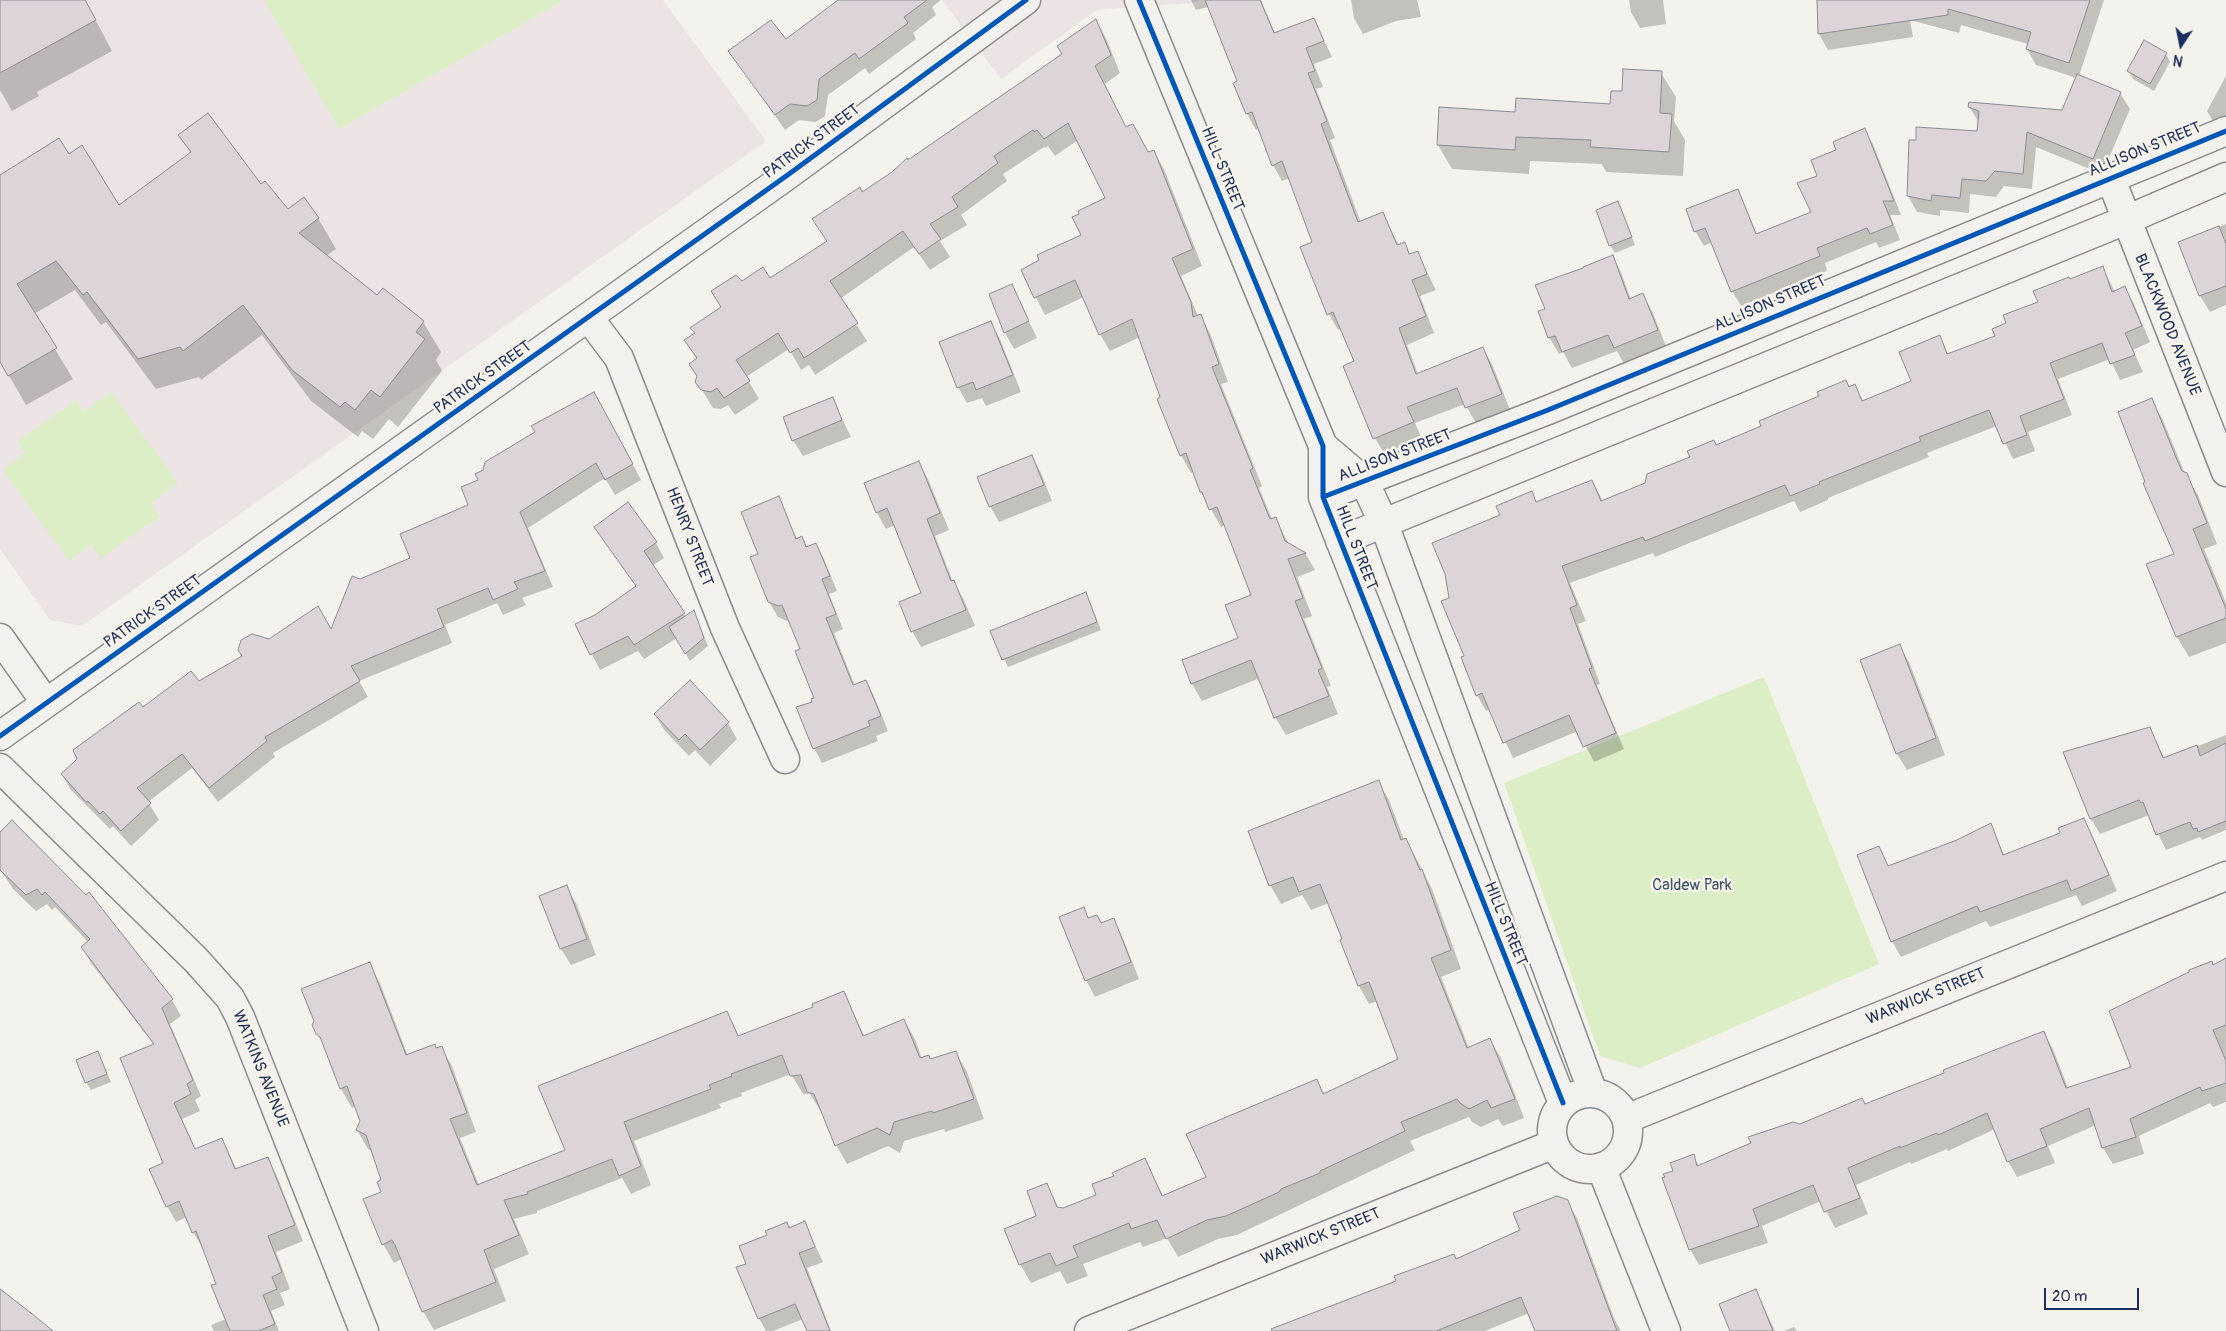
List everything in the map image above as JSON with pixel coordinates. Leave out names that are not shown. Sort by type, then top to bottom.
[{"type":"street","name":"PATRICK STREET","points":[[0,736],[589,318],[1026,0]]},
{"type":"street","name":"HILL STREET","points":[[1139,0],[1323,446],[1323,497],[1563,1103]]},
{"type":"street","name":"ALLISON STREET","points":[[1323,497],[1557,406],[2110,177],[2226,131]]},
{"type":"street","name":"BLACKWOOD AVENUE","points":[[2110,177],[2226,472]]},
{"type":"street","points":[[1340,541],[2126,220],[2226,177]]},
{"type":"street","name":"HENRY STREET","points":[[589,318],[619,358],[725,628],[785,759]]},
{"type":"street","name":"HILL STREET","points":[[1323,446],[1364,481],[1384,524],[1594,1093]]},
{"type":"street","points":[[0,638],[46,702]]},
{"type":"street","name":"WATKINS AVENUE","points":[[0,768],[196,960],[230,998],[240,1017],[364,1331]]},
{"type":"street","name":"WARWICK STREET","points":[[1626,1119],[2226,876]]},
{"type":"street","points":[[1582,1093],[1604,1095],[1613,1101],[1626,1119],[1628,1129],[1624,1148],[1610,1163],[1589,1169],[1567,1162],[1559,1154],[1551,1133],[1552,1122],[1556,1112],[1563,1103],[1582,1093]]},
{"type":"street","name":"WARWICK STREET","points":[[1089,1331],[1145,1320],[1554,1144]]},
{"type":"street","points":[[1601,1167],[1666,1331]]},
{"type":"shaded area","points":[[0,0],[663,0],[766,141],[82,626],[50,620],[0,549]]},
{"type":"shaded area","points":[[942,0],[1201,0],[1192,3],[1097,10],[1001,79]]},
{"type":"green space","points":[[264,0],[560,0],[561,2],[339,129]]},
{"type":"green space","points":[[111,392],[178,483],[151,503],[160,516],[101,558],[91,545],[69,561],[3,470],[25,453],[18,441],[76,400],[84,412]]},
{"type":"green space","name":"Caldew Park","points":[[1764,677],[1879,964],[1640,1068],[1600,1056],[1504,783]]},
{"type":"building","points":[[0,0],[85,0],[96,20],[0,73]]},
{"type":"building","points":[[838,0],[927,0],[904,17],[908,23],[859,59],[855,53],[819,79],[817,100],[807,106],[790,104],[775,115],[728,51],[771,20],[786,39]]},
{"type":"building","points":[[1205,0],[1260,0],[1274,33],[1314,18],[1324,41],[1306,48],[1315,71],[1308,73],[1327,121],[1321,124],[1358,222],[1383,212],[1397,245],[1405,242],[1409,254],[1418,251],[1427,274],[1412,280],[1426,316],[1399,328],[1416,374],[1483,347],[1502,394],[1465,408],[1457,388],[1407,407],[1414,422],[1373,439],[1343,366],[1354,361],[1333,312],[1327,315],[1300,247],[1312,242],[1282,161],[1272,166],[1252,112],[1246,114],[1233,83],[1237,81]]},
{"type":"building","points":[[1817,0],[2090,0],[2069,63],[2026,49],[2031,32],[1948,9],[1948,15],[1818,34]]},
{"type":"building","points":[[1096,19],[1111,55],[1095,66],[1126,127],[1133,124],[1148,152],[1154,150],[1193,249],[1172,258],[1191,302],[1193,317],[1201,314],[1219,364],[1212,367],[1253,468],[1250,470],[1270,519],[1276,517],[1285,541],[1306,553],[1288,559],[1303,598],[1295,601],[1322,668],[1318,670],[1329,696],[1274,718],[1251,660],[1191,684],[1182,660],[1238,638],[1225,605],[1251,595],[1217,507],[1209,510],[1202,492],[1200,492],[1186,453],[1180,456],[1157,399],[1160,397],[1132,319],[1099,335],[1075,280],[1034,298],[1021,270],[1039,260],[1037,255],[1081,235],[1072,217],[1079,214],[1078,211],[1105,198],[1068,123],[1044,139],[1037,130],[1034,132],[1033,130],[994,156],[998,163],[952,197],[958,207],[930,224],[941,239],[919,254],[903,231],[830,281],[858,323],[804,358],[798,348],[790,353],[778,333],[736,360],[750,381],[724,398],[717,388],[711,392],[701,390],[695,382],[697,376],[689,364],[697,358],[684,340],[695,333],[690,328],[721,307],[711,291],[736,275],[742,281],[763,267],[770,278],[827,241],[812,219],[860,187],[862,192],[892,172],[907,158],[908,160],[1062,54],[1057,46]]},
{"type":"building","points":[[2144,40],[2167,53],[2150,84],[2127,71]]},
{"type":"building","points":[[1623,69],[1662,71],[1660,113],[1672,114],[1669,152],[1590,147],[1591,140],[1516,137],[1515,150],[1437,145],[1439,107],[1515,112],[1516,98],[1610,104],[1611,91],[1622,91]]},
{"type":"building","points":[[2077,74],[2121,92],[2093,159],[2027,132],[2023,174],[1995,171],[1986,181],[1962,179],[1960,198],[1932,195],[1931,201],[1907,196],[1909,140],[1916,140],[1916,127],[1977,131],[1979,111],[1968,107],[1969,102],[2062,110]]},
{"type":"building","points":[[208,113],[261,184],[265,181],[288,209],[304,197],[319,218],[299,233],[377,295],[383,288],[424,321],[416,332],[425,339],[380,397],[371,390],[355,410],[345,402],[340,407],[292,370],[243,305],[183,351],[180,347],[138,359],[87,292],[83,295],[56,261],[17,284],[57,348],[8,376],[0,362],[0,175],[59,138],[69,154],[82,145],[119,205],[191,152],[178,135]]},
{"type":"building","points":[[1865,128],[1894,201],[1883,201],[1893,225],[1870,234],[1867,228],[1817,248],[1820,256],[1731,292],[1705,228],[1694,232],[1686,209],[1738,189],[1756,234],[1811,212],[1797,183],[1817,176],[1811,160],[1836,150],[1833,142]]},
{"type":"building","points":[[1618,201],[1632,237],[1609,246],[1596,210]]},
{"type":"building","points":[[2219,226],[2226,244],[2226,286],[2199,296],[2178,242]]},
{"type":"building","points":[[1613,255],[1629,299],[1643,293],[1658,330],[1614,348],[1608,335],[1562,352],[1555,336],[1548,338],[1538,311],[1545,309],[1535,285]]},
{"type":"building","points":[[2103,266],[2112,292],[2125,286],[2142,326],[2125,333],[2135,355],[2110,364],[2102,343],[2050,363],[2064,399],[2020,416],[2027,435],[2003,444],[1989,410],[1919,437],[1921,441],[1819,482],[1820,484],[1790,496],[1785,485],[1645,541],[1643,537],[1562,566],[1577,605],[1570,608],[1592,668],[1589,669],[1616,733],[1583,747],[1569,715],[1503,743],[1482,693],[1476,696],[1461,657],[1464,656],[1441,601],[1449,598],[1445,574],[1432,543],[1500,515],[1496,506],[1532,491],[1536,502],[1592,480],[1601,501],[1645,483],[1647,474],[1690,457],[1687,451],[1714,440],[1716,445],[1761,426],[1759,421],[1819,396],[1817,392],[1846,380],[1849,387],[1855,384],[1862,401],[1911,381],[1899,352],[1940,335],[1947,354],[1995,336],[1992,329],[2006,323],[2003,315],[2038,302],[2033,291]]},
{"type":"building","points":[[1012,284],[1029,321],[1004,333],[989,294]]},
{"type":"building","points":[[991,321],[1013,375],[976,390],[973,382],[957,388],[939,342]]},
{"type":"building","points":[[594,392],[633,464],[605,480],[596,463],[520,512],[545,571],[514,582],[518,589],[493,600],[488,588],[437,609],[444,627],[351,666],[360,681],[265,737],[267,741],[209,788],[182,754],[137,788],[151,803],[121,831],[103,811],[100,814],[88,801],[86,802],[61,774],[77,759],[73,750],[139,702],[143,707],[191,671],[199,681],[242,656],[238,650],[241,640],[252,634],[269,639],[318,606],[331,629],[352,576],[360,579],[410,558],[400,534],[468,505],[461,487],[478,480],[475,474],[483,470],[485,462],[535,432],[531,426]]},
{"type":"building","points":[[833,397],[842,420],[792,441],[783,417]]},
{"type":"building","points":[[2152,398],[2177,460],[2182,471],[2187,473],[2207,523],[2193,529],[2226,609],[2226,618],[2176,637],[2146,564],[2174,554],[2143,483],[2145,482],[2118,412]]},
{"type":"building","points":[[1032,455],[1044,485],[989,507],[977,477]]},
{"type":"building","points":[[919,461],[940,513],[927,519],[951,581],[954,580],[966,610],[911,632],[899,602],[921,593],[887,508],[876,513],[864,483]]},
{"type":"building","points":[[779,496],[796,539],[802,536],[806,547],[816,543],[830,576],[822,579],[836,614],[826,618],[853,685],[866,680],[881,716],[868,721],[870,726],[813,749],[796,707],[812,702],[811,699],[814,698],[795,651],[800,649],[782,605],[778,606],[768,602],[750,557],[758,554],[741,512]]},
{"type":"building","points":[[628,502],[657,542],[644,551],[685,613],[634,645],[628,636],[590,655],[575,624],[595,615],[636,586],[594,527]]},
{"type":"building","points":[[1086,592],[1097,622],[1002,660],[990,631]]},
{"type":"building","points":[[694,610],[704,638],[685,654],[669,627]]},
{"type":"building","points":[[1900,644],[1936,738],[1896,754],[1860,660]]},
{"type":"building","points":[[690,680],[729,722],[700,750],[685,734],[679,740],[654,714]]},
{"type":"building","points":[[2150,727],[2163,758],[2197,745],[2200,756],[2226,743],[2226,821],[2198,832],[2197,828],[2193,829],[2190,822],[2156,835],[2143,802],[2141,803],[2139,800],[2090,819],[2063,752]]},
{"type":"building","points":[[1379,780],[1401,840],[1406,838],[1420,870],[1422,869],[1451,950],[1431,958],[1467,1048],[1490,1038],[1515,1099],[1491,1108],[1487,1100],[1469,1109],[1457,1099],[1401,1122],[1405,1131],[1320,1171],[1320,1173],[1281,1189],[1279,1192],[1226,1216],[1207,1220],[1166,1239],[1157,1220],[1131,1229],[1129,1223],[1073,1246],[1078,1257],[1056,1266],[1050,1253],[1019,1265],[1004,1229],[1036,1216],[1027,1191],[1047,1183],[1057,1207],[1063,1208],[1096,1195],[1092,1184],[1114,1176],[1112,1173],[1145,1158],[1162,1196],[1206,1177],[1186,1134],[1317,1079],[1323,1094],[1398,1059],[1369,982],[1358,986],[1320,884],[1299,892],[1293,877],[1269,886],[1248,831]]},
{"type":"building","points":[[2084,818],[2109,875],[2071,891],[2067,880],[1980,912],[1977,906],[1891,942],[1857,855],[1879,846],[1888,866],[1957,840],[1991,823],[2003,855],[2060,833],[2058,828]]},
{"type":"building","points":[[12,820],[86,895],[89,892],[173,999],[162,1008],[193,1080],[187,1084],[191,1094],[174,1103],[195,1149],[222,1138],[235,1169],[268,1157],[295,1225],[268,1236],[282,1272],[272,1277],[277,1289],[263,1295],[275,1324],[258,1331],[230,1331],[211,1285],[216,1284],[196,1231],[192,1233],[179,1201],[166,1207],[149,1169],[163,1163],[120,1058],[154,1044],[81,947],[90,939],[45,892],[42,895],[37,889],[26,895],[0,870],[0,832]]},
{"type":"building","points":[[567,885],[587,939],[560,949],[539,896]]},
{"type":"building","points":[[1084,907],[1088,918],[1097,915],[1101,923],[1114,918],[1131,962],[1085,981],[1059,917]]},
{"type":"building","points":[[2226,958],[2226,1025],[2213,1030],[2226,1061],[2226,1083],[2202,1091],[2200,1087],[2130,1119],[2136,1137],[2102,1148],[2089,1108],[2040,1129],[2047,1146],[2007,1162],[1987,1113],[1938,1135],[1937,1133],[1900,1148],[1900,1146],[1848,1168],[1860,1198],[1824,1212],[1813,1185],[1753,1209],[1759,1226],[1689,1250],[1662,1178],[1665,1177],[1663,1174],[1673,1171],[1670,1163],[1694,1154],[1697,1166],[1751,1143],[1748,1137],[1793,1122],[1800,1124],[1862,1098],[1865,1104],[1944,1073],[1943,1070],[2044,1031],[2066,1088],[2131,1067],[2109,1011],[2189,972],[2189,970],[2212,961],[2213,965]]},
{"type":"building","points":[[370,962],[406,1055],[435,1044],[436,1048],[442,1046],[467,1113],[450,1119],[477,1185],[565,1150],[538,1086],[727,1011],[738,1036],[813,1007],[812,1004],[844,991],[863,1036],[904,1019],[920,1058],[929,1055],[930,1059],[956,1051],[974,1099],[933,1113],[932,1111],[894,1122],[890,1135],[877,1128],[835,1146],[814,1094],[807,1092],[801,1075],[790,1076],[782,1055],[731,1074],[732,1076],[709,1085],[711,1089],[624,1122],[641,1166],[619,1176],[612,1159],[527,1192],[528,1194],[504,1200],[519,1235],[484,1250],[496,1282],[422,1312],[395,1245],[392,1240],[382,1245],[363,1199],[381,1192],[377,1182],[381,1180],[366,1135],[356,1130],[360,1121],[347,1086],[340,1089],[320,1037],[316,1034],[312,1025],[314,1021],[301,989]]},
{"type":"building","points":[[98,1051],[107,1074],[85,1083],[76,1060]]},
{"type":"building","points":[[1557,1196],[1568,1200],[1617,1331],[1535,1331],[1521,1297],[1436,1331],[1272,1331],[1271,1329],[1396,1281],[1394,1276],[1454,1254],[1456,1259],[1520,1230],[1513,1213]]},
{"type":"building","points":[[805,1221],[815,1247],[799,1253],[830,1331],[807,1331],[795,1304],[758,1319],[736,1267],[746,1264],[739,1246],[767,1235],[765,1231],[787,1222],[789,1228]]},
{"type":"building","points":[[0,1289],[31,1313],[53,1331],[0,1331]]},
{"type":"building","points":[[1756,1289],[1773,1331],[1730,1331],[1719,1304]]},
{"type":"cycle path","points":[[0,736],[789,174],[1026,0]]},
{"type":"cycle path","points":[[1139,0],[1323,446],[1323,497],[1563,1103]]},
{"type":"cycle path","points":[[1323,497],[1548,410],[2226,131]]}]
